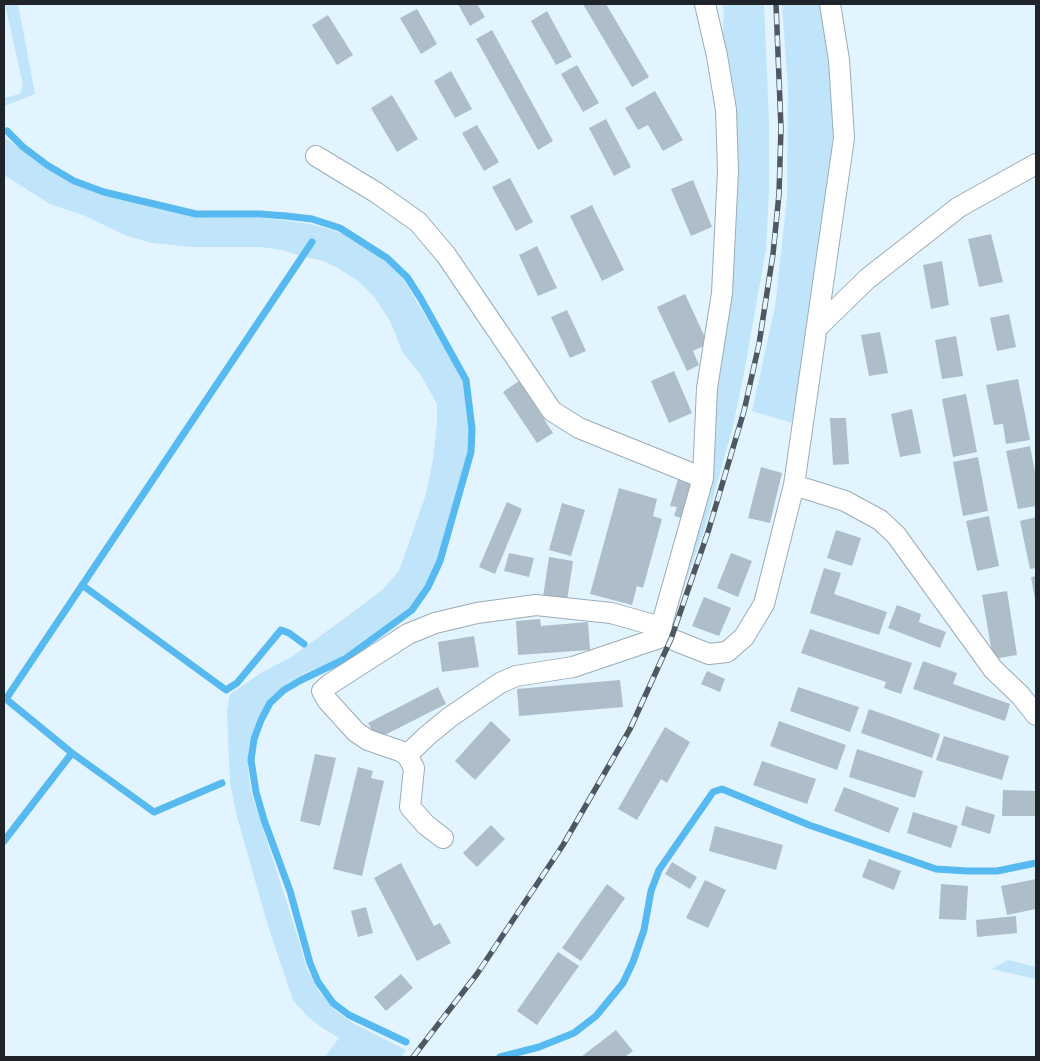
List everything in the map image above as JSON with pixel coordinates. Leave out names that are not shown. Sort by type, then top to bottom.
[{"type":"street","points":[[663,632],[703,478],[707,388],[722,293],[728,171],[726,110],[717,56],[704,4]]},
{"type":"street","points":[[443,838],[426,825],[410,807],[414,768],[407,755],[368,740],[356,732],[327,700],[322,691],[330,684],[408,634],[435,623],[477,613],[536,605],[611,613],[663,632],[709,654],[727,652],[744,636],[764,604],[794,485],[844,138],[839,60],[830,4]]},
{"type":"street","points":[[316,156],[377,193],[418,222],[446,255],[552,412],[579,428],[703,478]]},
{"type":"street","points":[[818,327],[867,279],[959,207],[1036,164]]},
{"type":"street","points":[[794,485],[845,501],[880,520],[896,535],[992,669],[1020,695],[1036,715]]},
{"type":"street","points":[[407,755],[450,717],[500,683],[516,676],[573,666],[663,632]]},
{"type":"shaded area","points":[[5,4],[18,4],[35,94],[4,106],[4,98],[20,94],[23,85]]},
{"type":"shaded area","points":[[723,4],[764,4],[769,121],[769,191],[766,249],[733,426],[704,530],[677,607],[677,595],[714,389]]},
{"type":"shaded area","points":[[782,4],[826,4],[840,138],[812,327],[792,423],[752,411],[775,307],[787,198],[788,88]]},
{"type":"shaded area","points":[[4,137],[46,169],[72,184],[104,195],[199,217],[264,218],[311,224],[333,230],[353,239],[390,264],[404,280],[456,368],[466,389],[470,429],[467,457],[432,574],[411,606],[343,657],[305,673],[288,683],[269,699],[257,719],[249,743],[248,768],[251,792],[307,969],[319,992],[336,1011],[353,1023],[406,1050],[401,1057],[325,1057],[339,1038],[307,1016],[293,1000],[268,926],[236,813],[230,783],[227,711],[230,694],[261,673],[293,656],[383,589],[399,571],[428,485],[437,424],[437,404],[421,375],[403,353],[390,321],[375,298],[357,280],[336,267],[323,261],[282,250],[261,247],[191,247],[152,243],[127,236],[83,215],[50,204],[4,175]]},
{"type":"shaded area","points":[[1008,960],[1036,967],[1036,979],[992,969]]},
{"type":"building","points":[[458,4],[477,4],[485,17],[470,26]]},
{"type":"building","points":[[583,4],[606,4],[649,77],[632,87]]},
{"type":"building","points":[[417,9],[437,44],[421,54],[400,18]]},
{"type":"building","points":[[547,11],[572,57],[556,65],[531,21]]},
{"type":"building","points":[[328,15],[353,55],[337,65],[312,25]]},
{"type":"building","points":[[492,30],[553,141],[538,150],[476,39]]},
{"type":"building","points":[[577,65],[599,103],[583,112],[561,74]]},
{"type":"building","points":[[451,71],[472,109],[455,118],[434,81]]},
{"type":"building","points":[[655,91],[683,140],[663,151],[648,125],[638,130],[625,108]]},
{"type":"building","points":[[392,95],[418,139],[397,152],[371,108]]},
{"type":"building","points":[[606,119],[631,167],[614,176],[589,128]]},
{"type":"building","points":[[477,125],[499,162],[484,171],[462,133]]},
{"type":"building","points":[[510,178],[533,222],[516,231],[492,187]]},
{"type":"building","points":[[693,180],[712,227],[691,236],[671,189]]},
{"type":"building","points":[[592,205],[624,270],[602,281],[570,216]]},
{"type":"building","points":[[991,234],[1003,282],[979,287],[968,239]]},
{"type":"building","points":[[537,246],[557,288],[538,296],[519,255]]},
{"type":"building","points":[[942,261],[949,305],[931,309],[923,265]]},
{"type":"building","points":[[685,294],[708,344],[693,351],[699,365],[687,371],[657,307]]},
{"type":"building","points":[[567,310],[586,351],[570,358],[551,317]]},
{"type":"building","points":[[1009,314],[1016,347],[997,351],[990,318]]},
{"type":"building","points":[[880,332],[888,373],[869,376],[861,335]]},
{"type":"building","points":[[956,336],[963,376],[942,379],[935,340]]},
{"type":"building","points":[[674,371],[692,413],[669,423],[651,381]]},
{"type":"building","points":[[1018,379],[1030,440],[1006,444],[1003,424],[994,425],[986,385]]},
{"type":"building","points":[[519,381],[553,433],[537,443],[503,392]]},
{"type":"building","points":[[966,394],[977,452],[953,457],[942,399]]},
{"type":"building","points":[[912,409],[921,453],[900,457],[891,414]]},
{"type":"building","points":[[830,418],[846,418],[849,464],[833,465]]},
{"type":"building","points":[[1030,446],[1036,477],[1036,506],[1018,509],[1006,451]]},
{"type":"building","points":[[978,457],[988,511],[963,516],[953,462]]},
{"type":"building","points":[[761,467],[782,473],[770,523],[748,518]]},
{"type":"building","points":[[678,479],[695,483],[685,519],[674,516],[677,507],[670,506]]},
{"type":"building","points":[[619,488],[657,499],[653,516],[662,519],[643,588],[637,586],[632,605],[590,594]]},
{"type":"building","points":[[507,502],[522,509],[495,574],[479,567]]},
{"type":"building","points":[[562,503],[585,510],[571,556],[549,550]]},
{"type":"building","points":[[989,516],[999,566],[977,571],[966,521]]},
{"type":"building","points":[[1036,517],[1036,568],[1030,569],[1020,521]]},
{"type":"building","points":[[836,530],[861,538],[852,566],[827,558]]},
{"type":"building","points":[[509,553],[534,558],[529,577],[504,571]]},
{"type":"building","points":[[731,553],[752,561],[738,597],[717,588]]},
{"type":"building","points":[[549,557],[573,561],[567,601],[543,597]]},
{"type":"building","points":[[824,568],[841,573],[834,594],[887,612],[879,635],[810,613]]},
{"type":"building","points":[[1036,576],[1036,599],[1035,599],[1031,577]]},
{"type":"building","points":[[1007,591],[1017,655],[993,659],[982,595]]},
{"type":"building","points":[[704,597],[731,608],[719,636],[692,626]]},
{"type":"building","points":[[897,605],[921,614],[919,622],[946,632],[940,648],[888,628]]},
{"type":"building","points":[[540,619],[541,626],[588,622],[590,650],[518,655],[516,621]]},
{"type":"building","points":[[810,629],[912,663],[901,694],[884,688],[886,682],[801,653]]},
{"type":"building","points":[[474,636],[479,667],[442,672],[438,642]]},
{"type":"building","points":[[923,661],[957,673],[953,684],[1010,704],[1005,721],[913,689]]},
{"type":"building","points":[[707,671],[725,679],[720,692],[701,684]]},
{"type":"building","points":[[620,680],[623,707],[519,716],[517,689]]},
{"type":"building","points":[[438,687],[446,704],[377,739],[368,723]]},
{"type":"building","points":[[798,687],[859,707],[850,732],[790,711]]},
{"type":"building","points":[[869,709],[940,734],[932,758],[861,733]]},
{"type":"building","points":[[491,721],[511,740],[475,780],[455,761]]},
{"type":"building","points":[[779,721],[846,745],[837,770],[770,746]]},
{"type":"building","points":[[665,727],[690,742],[667,783],[661,779],[637,820],[618,809]]},
{"type":"building","points":[[944,736],[1009,756],[1002,780],[936,760]]},
{"type":"building","points":[[857,749],[923,771],[915,798],[849,777]]},
{"type":"building","points":[[315,754],[336,758],[320,826],[300,821]]},
{"type":"building","points":[[762,761],[816,779],[807,804],[753,785]]},
{"type":"building","points":[[358,767],[373,771],[371,778],[384,781],[362,876],[333,869]]},
{"type":"building","points":[[844,787],[899,808],[889,833],[834,811]]},
{"type":"building","points":[[1003,790],[1036,791],[1036,816],[1002,816]]},
{"type":"building","points":[[966,806],[995,815],[990,834],[961,825]]},
{"type":"building","points":[[913,812],[958,826],[951,848],[907,833]]},
{"type":"building","points":[[491,825],[505,839],[477,867],[463,853]]},
{"type":"building","points":[[715,826],[783,845],[776,870],[709,851]]},
{"type":"building","points":[[869,859],[901,871],[894,890],[862,877]]},
{"type":"building","points":[[672,862],[697,877],[690,889],[665,874]]},
{"type":"building","points":[[401,863],[434,926],[440,923],[451,943],[417,961],[374,878]]},
{"type":"building","points":[[1036,879],[1036,909],[1007,915],[1001,886]]},
{"type":"building","points":[[705,880],[726,890],[708,928],[686,918]]},
{"type":"building","points":[[607,884],[625,898],[581,961],[562,948]]},
{"type":"building","points":[[941,884],[968,886],[966,920],[939,919]]},
{"type":"building","points":[[366,907],[373,933],[358,937],[351,911]]},
{"type":"building","points":[[1016,916],[1017,933],[977,937],[976,920]]},
{"type":"building","points":[[558,952],[579,966],[537,1025],[517,1011]]},
{"type":"building","points":[[401,974],[413,988],[386,1011],[374,997]]},
{"type":"building","points":[[616,1030],[633,1051],[625,1057],[581,1057]]},
{"type":"waterway","points":[[7,131],[23,147],[47,165],[74,181],[104,192],[196,214],[286,216],[312,219],[340,228],[387,258],[407,277],[466,380],[472,429],[471,452],[440,561],[428,587],[412,610],[345,659],[301,680],[284,690],[270,703],[254,739],[251,760],[256,792],[264,820],[290,891],[310,963],[318,982],[333,1003],[349,1015],[406,1042]]},
{"type":"waterway","points":[[4,841],[72,753],[6,699],[312,242]]},
{"type":"waterway","points":[[82,585],[226,690],[237,683],[281,630],[289,633],[304,644]]},
{"type":"waterway","points":[[72,753],[154,812],[222,783]]},
{"type":"waterway","points":[[500,1057],[539,1047],[574,1033],[596,1016],[623,983],[633,962],[644,930],[651,891],[659,870],[713,792],[722,789],[809,825],[936,869],[997,871],[1036,863]]},
{"type":"railway","points":[[413,1057],[477,974],[563,845],[630,729],[671,639],[708,532],[744,411],[759,344],[773,254],[779,194],[781,128],[776,4]]}]
